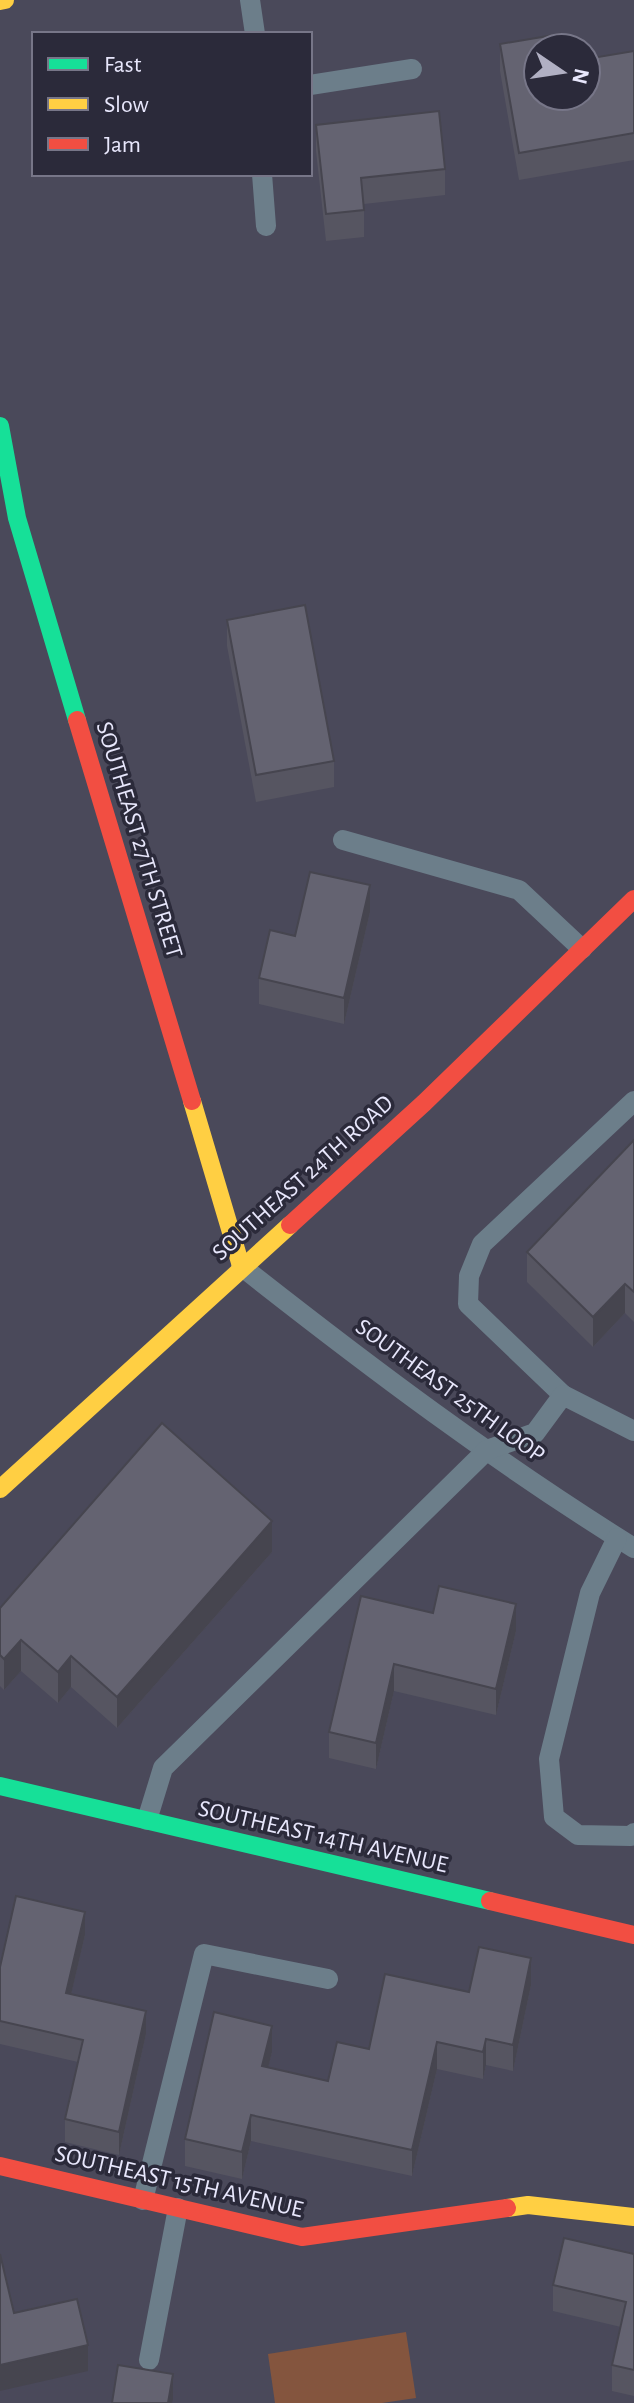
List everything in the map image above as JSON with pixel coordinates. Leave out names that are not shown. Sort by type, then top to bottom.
[{"type":"street","name":"SOUTHEAST 27TH STREET","points":[[0,426],[17,518],[241,1266]]},
{"type":"street","name":"SOUTHEAST 24TH ROAD","points":[[0,1489],[241,1266],[424,1103],[634,899]]},
{"type":"street","name":"SOUTHEAST 14TH AVENUE","points":[[0,1786],[634,1935]]},
{"type":"street","name":"SOUTHEAST 15TH AVENUE","points":[[0,2166],[302,2237],[528,2205],[634,2217]]},
{"type":"lane","points":[[250,0],[255,32]]},
{"type":"lane","points":[[312,85],[412,69]]},
{"type":"lane","points":[[262,176],[266,226]]},
{"type":"lane","points":[[343,840],[519,890],[582,949]]},
{"type":"lane","points":[[634,1101],[482,1244],[469,1276],[468,1304],[563,1395],[634,1431]]},
{"type":"lane","name":"SOUTHEAST 25TH LOOP","points":[[241,1266],[314,1324],[541,1489],[626,1543]]},
{"type":"lane","points":[[147,1820],[163,1768],[487,1450],[535,1433],[563,1395]]},
{"type":"lane","points":[[626,1543],[590,1593],[549,1759],[554,1817],[578,1835],[631,1836],[634,1833]]},
{"type":"lane","points":[[143,2200],[204,1954],[328,1979]]},
{"type":"lane","points":[[149,2360],[178,2208]]},
{"type":"shaded area","points":[[406,2332],[416,2398],[382,2403],[275,2403],[268,2354]]},
{"type":"building","points":[[522,40],[522,112],[602,112],[602,56],[634,51],[634,133],[519,153],[500,44]]},
{"type":"building","points":[[439,111],[445,169],[361,178],[364,210],[326,214],[316,125]]},
{"type":"building","points":[[305,605],[334,761],[256,775],[227,620]]},
{"type":"building","points":[[310,872],[370,885],[344,998],[259,978],[270,930],[295,936]]},
{"type":"building","points":[[634,1140],[634,1292],[625,1284],[593,1317],[527,1252]]},
{"type":"building","points":[[162,1423],[272,1521],[117,1697],[71,1656],[58,1672],[21,1640],[4,1659],[0,1655],[0,1608]]},
{"type":"building","points":[[439,1586],[516,1604],[496,1689],[394,1664],[376,1743],[329,1732],[361,1596],[433,1613]]},
{"type":"building","points":[[16,1896],[85,1912],[66,1993],[146,2011],[119,2132],[65,2119],[83,2040],[0,2021],[0,1967]]},
{"type":"building","points":[[479,1947],[531,1958],[513,2045],[486,2039],[483,2052],[437,2042],[412,2150],[251,2115],[242,2152],[185,2139],[214,2012],[272,2026],[262,2066],[328,2081],[337,2042],[369,2049],[385,1974],[469,1992]]},
{"type":"building","points":[[564,2238],[634,2254],[634,2370],[612,2365],[626,2302],[553,2285]]},
{"type":"building","points":[[0,2254],[14,2313],[77,2299],[88,2345],[0,2365]]},
{"type":"building","points":[[118,2365],[173,2374],[168,2403],[112,2403]]},
{"type":"traffic: fast","points":[[0,426],[17,518],[77,720]]},
{"type":"traffic: fast","points":[[0,1786],[490,1901]]},
{"type":"traffic: slow","points":[[0,1],[5,0]]},
{"type":"traffic: slow","points":[[192,1101],[241,1266]]},
{"type":"traffic: slow","points":[[0,1489],[290,1225]]},
{"type":"traffic: slow","points":[[507,2208],[528,2205],[634,2217]]},
{"type":"traffic: jam","points":[[77,720],[192,1101]]},
{"type":"traffic: jam","points":[[290,1225],[424,1103],[634,899]]},
{"type":"traffic: jam","points":[[490,1901],[634,1935]]},
{"type":"traffic: jam","points":[[0,2166],[302,2237],[507,2208]]}]
